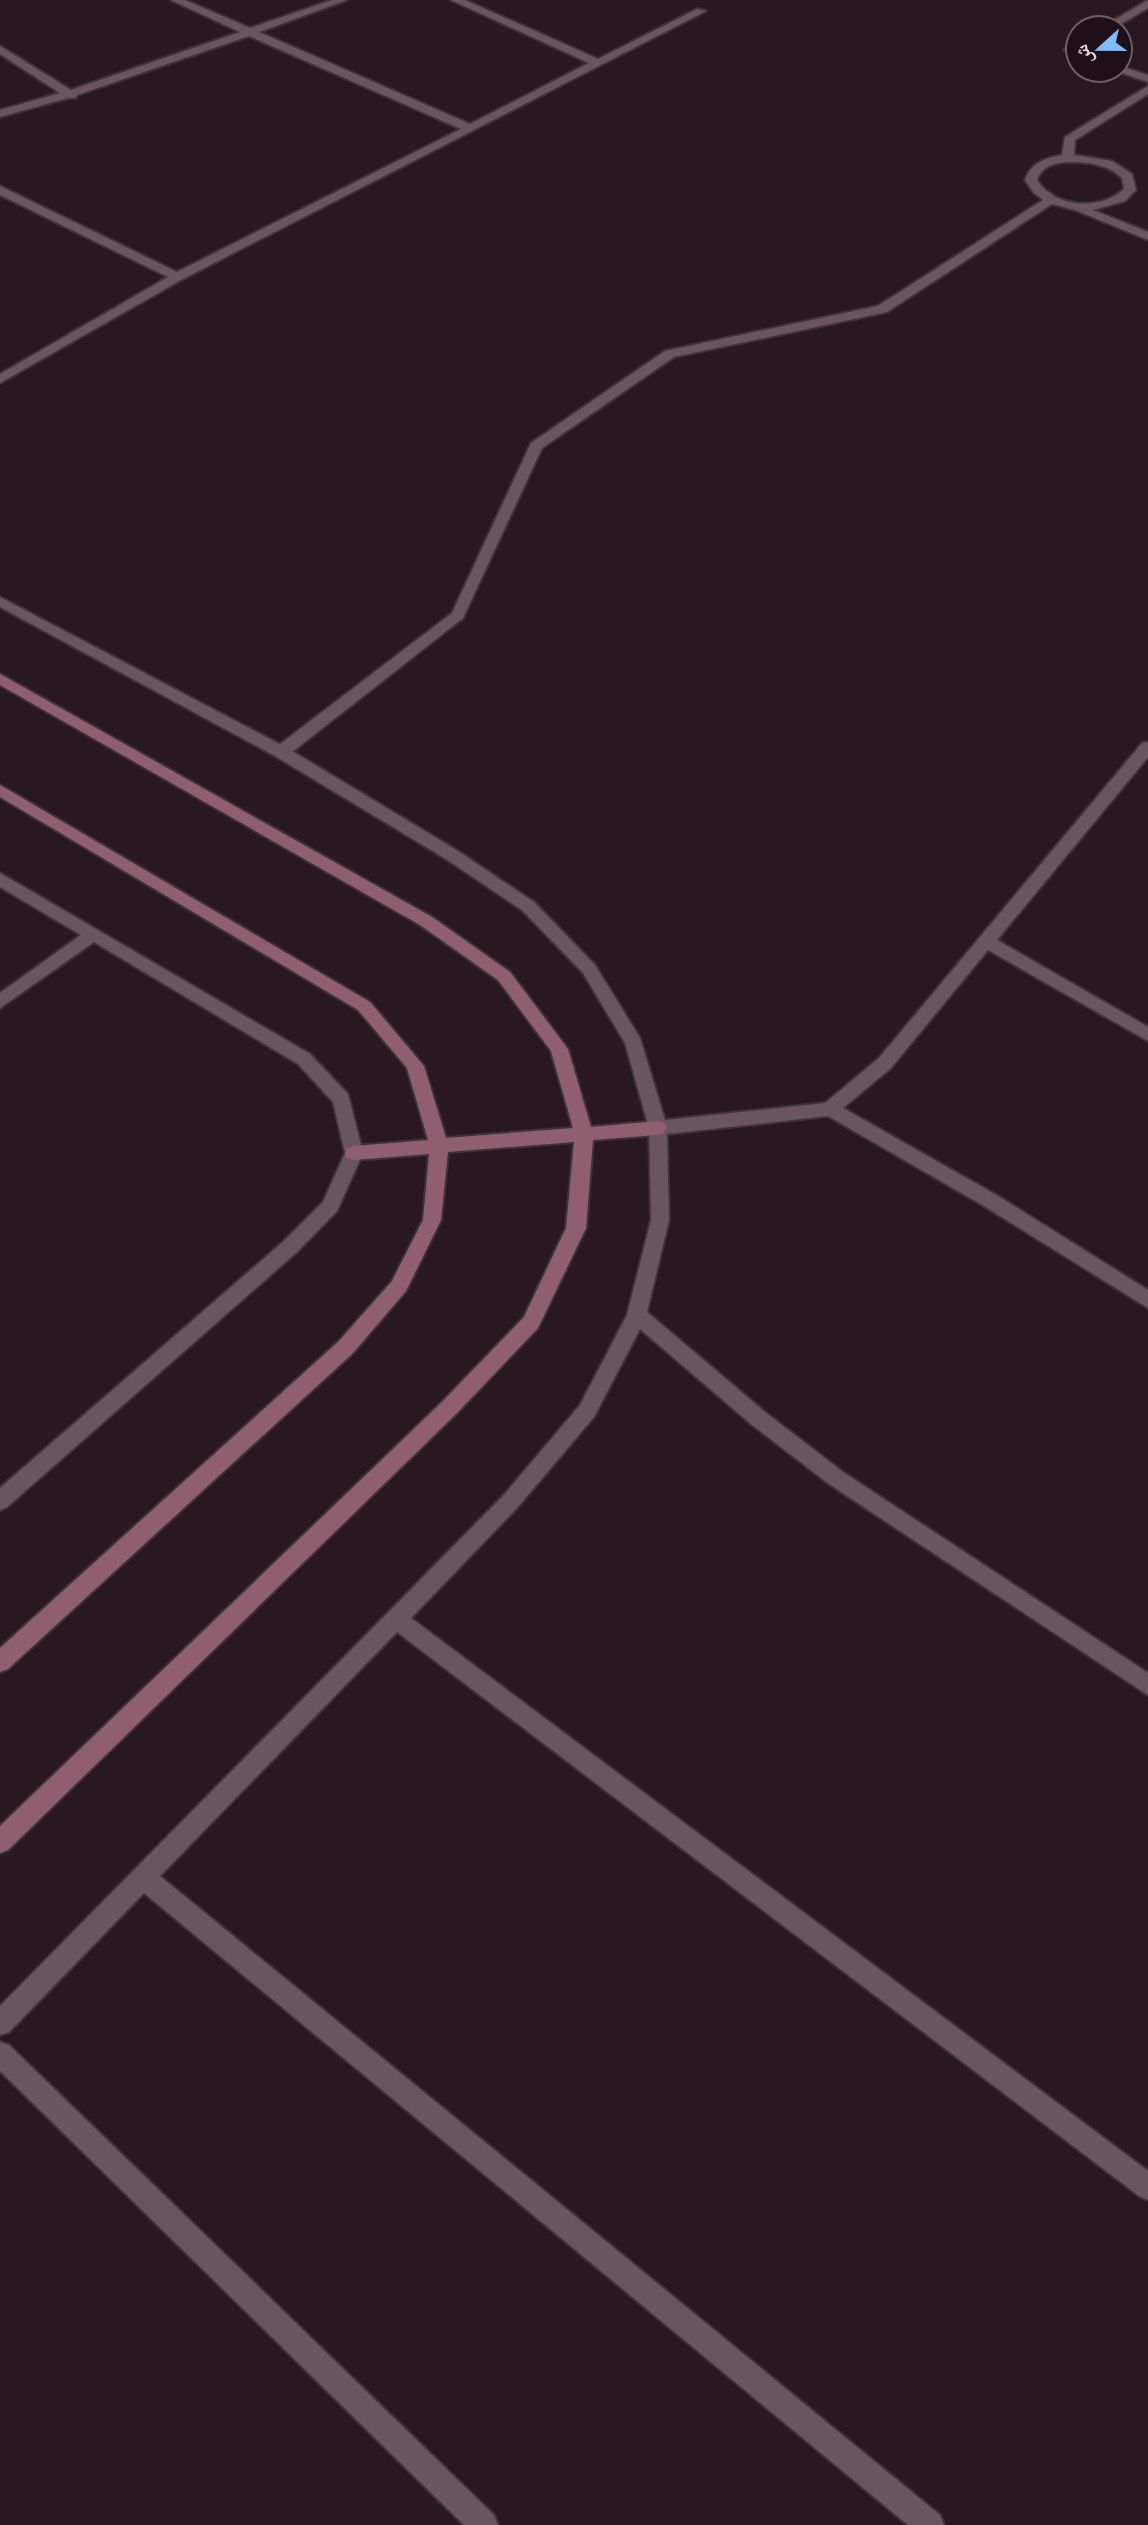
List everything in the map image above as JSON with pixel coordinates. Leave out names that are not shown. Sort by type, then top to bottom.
[{"type":"main road","points":[[0,679],[426,921],[504,976],[559,1049],[584,1134],[576,1228],[531,1322],[450,1408],[0,1842]]},
{"type":"main road","points":[[0,790],[364,1006],[415,1066],[439,1145],[432,1220],[399,1286],[346,1347],[0,1661]]},
{"type":"main road","points":[[354,1153],[658,1128]]},
{"type":"street","points":[[176,0],[244,32],[469,128]]},
{"type":"street","points":[[0,114],[72,96],[244,32],[342,0]]},
{"type":"street","points":[[456,0],[598,63]]},
{"type":"street","points":[[1130,14],[1148,3]]},
{"type":"street","points":[[1,378],[177,277],[701,11]]},
{"type":"street","points":[[0,49],[72,96]]},
{"type":"street","points":[[1068,158],[1069,139],[1148,89]]},
{"type":"street","points":[[1067,204],[1094,206],[1118,201],[1127,194],[1131,186],[1130,175],[1100,161],[1068,158],[1041,165],[1032,176],[1036,188],[1052,199],[1148,236]]},
{"type":"street","points":[[0,190],[177,277]]},
{"type":"street","points":[[281,752],[458,615],[536,446],[670,354],[882,309],[1052,199]]},
{"type":"street","points":[[0,601],[281,752],[452,855],[528,906],[589,969],[634,1043],[658,1128],[660,1220],[637,1315],[587,1411],[510,1502],[0,2023]]},
{"type":"street","points":[[658,1128],[830,1109],[885,1063],[986,941],[1141,767],[1148,747]]},
{"type":"street","points":[[0,879],[91,936],[304,1059],[342,1099],[354,1153],[330,1206],[291,1246],[0,1501]]},
{"type":"street","points":[[0,1002],[91,936]]},
{"type":"street","points":[[986,941],[1148,1035]]},
{"type":"street","points":[[830,1109],[991,1201],[1148,1300]]},
{"type":"street","points":[[637,1315],[758,1418],[836,1478],[1148,1685]]},
{"type":"street","points":[[396,1619],[1148,2187]]},
{"type":"street","points":[[143,1877],[930,2525]]},
{"type":"street","points":[[0,2054],[484,2525]]}]
